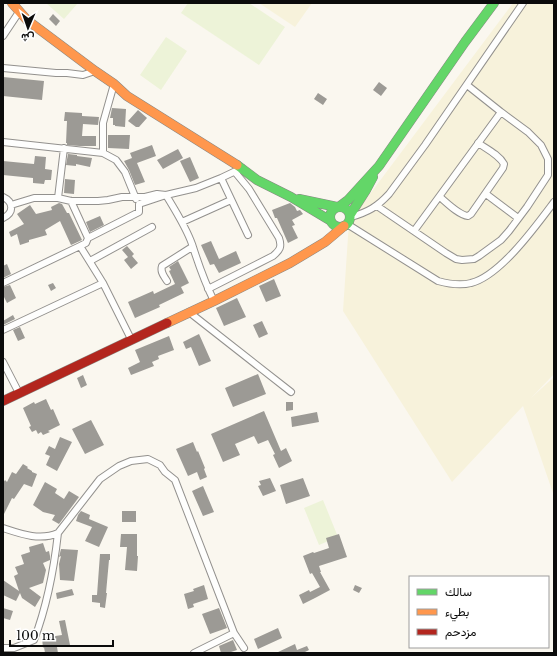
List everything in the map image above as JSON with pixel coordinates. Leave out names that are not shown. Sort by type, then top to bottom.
[{"type":"main road","points":[[12,3],[26,20],[114,84],[127,96],[193,136],[239,170],[291,197],[337,226],[340,227],[348,221]]},
{"type":"main road","points":[[3,401],[131,339],[214,301],[290,263],[332,238],[348,221],[379,166],[465,42],[494,3]]},
{"type":"main road","points":[[318,247],[326,235],[331,221],[330,216],[332,210],[348,200],[379,166]]},
{"type":"main road","points":[[291,197],[346,208],[348,210],[348,221]]},
{"type":"street","points":[[348,221],[377,206],[389,194],[425,145],[523,3]]},
{"type":"street","points":[[3,36],[19,12]]},
{"type":"street","points":[[3,68],[83,75],[95,71]]},
{"type":"street","points":[[103,153],[103,123],[114,84]]},
{"type":"street","points":[[377,206],[451,257],[462,260],[468,260],[479,256],[501,240],[527,207],[548,175],[548,159],[541,145],[528,132],[467,85]]},
{"type":"street","points":[[414,231],[501,112]]},
{"type":"street","points":[[3,142],[103,153],[116,160],[125,172],[139,204],[139,212],[88,238],[86,243],[3,283]]},
{"type":"street","points":[[440,197],[459,212],[465,216],[468,216],[486,194],[503,168],[504,164],[503,161],[478,143]]},
{"type":"street","points":[[58,198],[64,148]]},
{"type":"street","points":[[139,204],[166,194],[196,188],[239,170],[279,238],[281,243],[280,248],[273,256],[208,290]]},
{"type":"street","points":[[221,178],[248,235]]},
{"type":"street","points":[[11,205],[34,198],[58,198],[71,201],[103,200],[166,194]]},
{"type":"street","points":[[166,194],[182,222],[208,290],[214,301]]},
{"type":"street","points":[[486,194],[518,218]]},
{"type":"street","points":[[3,197],[8,199],[11,205],[10,212],[3,218]]},
{"type":"street","points":[[182,222],[231,200]]},
{"type":"street","points":[[71,201],[88,238]]},
{"type":"street","points":[[348,221],[438,281],[461,285],[473,283],[484,278],[506,260],[522,243],[554,202]]},
{"type":"street","points":[[90,261],[152,227]]},
{"type":"street","points":[[80,246],[103,284],[131,339]]},
{"type":"street","points":[[167,282],[161,272],[162,266],[192,247]]},
{"type":"street","points":[[3,330],[103,284]]},
{"type":"street","points":[[189,312],[291,392]]},
{"type":"street","points":[[3,362],[19,393]]},
{"type":"street","points":[[3,528],[38,537],[52,536],[58,533],[100,479],[119,466],[131,461],[148,459],[160,465],[165,472],[175,480],[234,633],[244,648]]},
{"type":"street","points":[[3,648],[14,648],[34,640],[54,564],[58,533]]},
{"type":"street","points":[[194,653],[234,633]]},
{"type":"shaded area","points":[[259,3],[312,3],[295,27]]},
{"type":"shaded area","points":[[513,3],[554,3],[554,374],[531,398],[554,377],[554,496],[523,406],[452,482],[343,311],[349,222]]},
{"type":"green space","points":[[46,3],[78,3],[64,19]]},
{"type":"green space","points":[[188,3],[249,3],[285,27],[259,65],[181,13]]},
{"type":"green space","points":[[166,37],[187,51],[161,90],[140,75]]},
{"type":"green space","points":[[323,500],[338,537],[319,545],[304,508]]},
{"type":"building","points":[[53,14],[60,21],[56,26],[49,19]]},
{"type":"building","points":[[3,77],[44,81],[42,100],[3,96]]},
{"type":"building","points":[[379,82],[387,88],[381,96],[373,90]]},
{"type":"building","points":[[318,93],[327,99],[323,105],[314,99]]},
{"type":"building","points":[[112,108],[126,109],[125,127],[113,125],[113,118],[110,118]]},
{"type":"building","points":[[138,110],[147,118],[139,127],[136,127],[128,121]]},
{"type":"building","points":[[65,112],[82,113],[82,116],[99,117],[98,125],[83,124],[82,136],[96,136],[96,146],[67,145],[67,121],[64,121]]},
{"type":"building","points":[[108,135],[130,135],[129,149],[108,148]]},
{"type":"building","points":[[152,145],[156,156],[137,163],[145,182],[135,185],[124,161],[132,158],[130,153]]},
{"type":"building","points":[[178,149],[183,158],[163,169],[157,160]]},
{"type":"building","points":[[68,154],[92,158],[90,167],[76,164],[76,166],[66,165]]},
{"type":"building","points":[[35,156],[46,157],[45,169],[52,170],[51,180],[45,180],[44,184],[33,183],[33,178],[3,175],[3,161],[34,164]]},
{"type":"building","points":[[190,157],[199,178],[190,182],[180,161]]},
{"type":"building","points":[[65,179],[75,180],[74,194],[64,193]]},
{"type":"building","points":[[59,203],[62,204],[67,213],[69,213],[82,240],[71,245],[60,221],[45,230],[47,235],[29,240],[29,242],[20,245],[17,234],[11,237],[9,232],[24,224],[17,214],[30,205],[36,214],[52,210],[51,207]]},
{"type":"building","points":[[290,203],[297,211],[300,210],[303,214],[292,220],[295,225],[292,226],[298,238],[288,243],[272,210]]},
{"type":"building","points":[[100,216],[104,225],[90,232],[86,222]]},
{"type":"building","points":[[211,241],[219,259],[236,251],[241,263],[219,273],[214,264],[210,265],[201,245]]},
{"type":"building","points":[[127,246],[134,254],[132,256],[138,263],[131,269],[124,260],[128,257],[122,250]]},
{"type":"building","points":[[178,261],[189,283],[181,287],[184,293],[159,305],[160,307],[135,318],[128,302],[153,291],[154,294],[175,284],[169,271],[171,270],[169,267]]},
{"type":"building","points":[[7,264],[11,274],[3,278],[3,266]]},
{"type":"building","points":[[274,279],[281,296],[266,302],[259,286]]},
{"type":"building","points":[[53,283],[56,288],[51,291],[48,285]]},
{"type":"building","points":[[10,285],[16,298],[7,303],[3,295],[3,287]]},
{"type":"building","points":[[237,298],[246,317],[224,326],[216,308]]},
{"type":"building","points":[[13,315],[15,319],[3,325],[3,321]]},
{"type":"building","points":[[262,321],[268,334],[259,338],[253,325]]},
{"type":"building","points":[[20,327],[25,338],[18,341],[13,330]]},
{"type":"building","points":[[199,334],[211,361],[199,366],[191,347],[186,349],[183,342]]},
{"type":"building","points":[[169,336],[174,350],[158,356],[159,359],[152,362],[154,366],[131,375],[128,368],[140,362],[135,350]]},
{"type":"building","points":[[258,374],[266,394],[233,407],[225,388]]},
{"type":"building","points":[[83,375],[87,385],[81,388],[77,378]]},
{"type":"building","points":[[46,399],[51,410],[53,409],[60,425],[43,435],[41,432],[38,434],[36,430],[32,432],[23,408],[34,402],[35,404]]},
{"type":"building","points":[[286,402],[293,402],[293,410],[286,411]]},
{"type":"building","points":[[264,411],[281,451],[286,448],[292,461],[279,468],[273,455],[275,454],[268,440],[258,444],[254,436],[235,444],[240,455],[223,462],[211,434]]},
{"type":"building","points":[[317,412],[319,422],[292,427],[291,417]]},
{"type":"building","points":[[91,420],[104,445],[85,454],[72,429]]},
{"type":"building","points":[[60,437],[72,442],[57,471],[46,465],[50,456],[45,454],[49,446],[55,449]]},
{"type":"building","points":[[193,442],[205,468],[207,477],[200,480],[197,472],[188,476],[176,449]]},
{"type":"building","points":[[23,464],[32,472],[37,474],[32,487],[24,484],[14,499],[12,498],[3,516],[3,483],[5,480],[7,482],[12,472],[16,474]]},
{"type":"building","points":[[270,478],[276,491],[263,496],[258,486],[261,485],[259,481]]},
{"type":"building","points":[[303,478],[310,496],[286,504],[280,485]]},
{"type":"building","points":[[45,482],[57,489],[55,493],[64,499],[69,491],[79,497],[59,524],[52,520],[55,515],[43,512],[33,505]]},
{"type":"building","points":[[203,486],[214,512],[203,516],[192,491]]},
{"type":"building","points":[[81,511],[90,515],[89,519],[108,527],[99,547],[85,541],[92,527],[76,521]]},
{"type":"building","points":[[122,511],[136,511],[136,522],[122,522]]},
{"type":"building","points":[[121,534],[137,534],[137,571],[125,570],[127,547],[120,547]]},
{"type":"building","points":[[339,534],[347,557],[319,566],[320,572],[330,590],[303,604],[299,595],[320,587],[312,573],[310,574],[303,556],[329,548],[326,538]]},
{"type":"building","points":[[43,543],[46,552],[49,551],[50,560],[43,563],[46,570],[43,583],[29,588],[41,597],[35,607],[22,598],[20,593],[16,601],[3,595],[3,580],[19,591],[14,576],[18,574],[15,567],[24,564],[21,555],[30,552],[29,547]]},
{"type":"building","points":[[61,549],[78,550],[74,581],[60,580],[59,564],[61,556],[59,557]]},
{"type":"building","points":[[100,554],[110,554],[105,608],[100,607],[100,603],[92,602],[92,595],[97,595]]},
{"type":"building","points":[[204,585],[208,599],[193,604],[194,607],[188,609],[184,594],[194,591],[193,589]]},
{"type":"building","points":[[355,585],[362,588],[359,593],[353,590]]},
{"type":"building","points":[[72,589],[74,595],[57,599],[56,593]]},
{"type":"building","points":[[3,608],[13,611],[10,620],[3,618]]},
{"type":"building","points":[[219,608],[227,628],[210,634],[202,614]]},
{"type":"building","points":[[65,620],[70,645],[57,647],[58,653],[45,653],[42,638],[62,635],[59,621]]},
{"type":"building","points":[[278,628],[282,638],[258,649],[254,639]]},
{"type":"building","points":[[233,640],[237,650],[228,653],[221,653],[219,646]]},
{"type":"building","points":[[295,644],[297,650],[307,646],[309,650],[303,653],[276,653]]},
{"type":"traffic: fast","points":[[340,206],[348,200],[379,166],[465,42],[494,3]]},
{"type":"traffic: fast","points":[[237,165],[257,180],[291,197],[331,221]]},
{"type":"traffic: fast","points":[[350,215],[373,177]]},
{"type":"traffic: fast","points":[[299,199],[337,207]]},
{"type":"traffic: fast","points":[[340,207],[347,210],[350,217],[347,224],[340,227],[333,224],[330,217],[333,210],[340,207]]},
{"type":"traffic: slow","points":[[12,3],[27,20],[114,84],[127,96],[237,165]]},
{"type":"traffic: slow","points":[[167,323],[290,263],[325,242],[344,226]]},
{"type":"traffic: jam","points":[[3,401],[167,323]]}]
